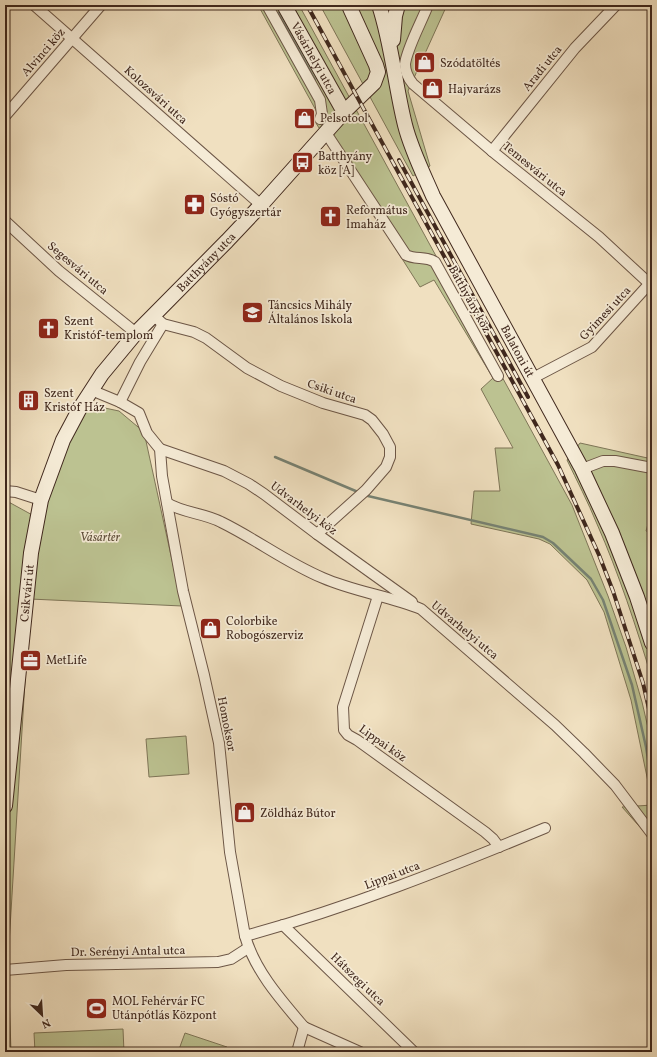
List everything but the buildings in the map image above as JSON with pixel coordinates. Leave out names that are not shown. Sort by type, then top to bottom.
[{"type":"street","name":"Kolozsvári utca","points":[[34,5],[261,205]]},
{"type":"street","name":"Alvinci köz","points":[[5,116],[102,5]]},
{"type":"street","points":[[267,5],[320,100],[322,114],[320,119]]},
{"type":"street","name":"Vásárhelyi utca","points":[[284,5],[344,112]]},
{"type":"street","name":"Batthyány utca","points":[[91,390],[116,356],[136,333],[158,320],[344,112],[374,83],[378,72],[376,64],[356,12],[350,8],[350,5]]},
{"type":"street","name":"Balatoni út","points":[[379,5],[392,57],[397,91],[405,125],[423,174],[582,469],[612,533],[637,597],[652,643]]},
{"type":"street","name":"Balatoni út","points":[[392,57],[395,16],[398,5]]},
{"type":"street","name":"Temesvári utca","points":[[428,5],[407,55],[405,64],[409,79],[417,88],[492,151],[599,237],[651,284]]},
{"type":"street","name":"Aradi utca","points":[[492,151],[575,48],[616,5]]},
{"type":"street","name":"Batthyány köz","points":[[326,133],[406,255],[411,258],[430,259],[434,262],[498,376]]},
{"type":"street","name":"Segesvári utca","points":[[5,221],[59,271],[136,333]]},
{"type":"street","name":"Gyimesi utca","points":[[533,378],[592,347],[651,284]]},
{"type":"street","points":[[120,402],[140,362],[158,320]]},
{"type":"street","name":"Csiki utca","points":[[158,320],[194,332],[206,338],[247,368],[281,386],[323,404],[365,415],[372,420],[383,434],[390,447],[390,457],[386,467],[366,490],[317,534]]},
{"type":"street","points":[[91,390],[120,402],[138,413],[147,433],[160,449]]},
{"type":"street","name":"Csikvári út","points":[[5,806],[31,553],[41,500],[63,440],[91,390]]},
{"type":"street","name":"Udvarhelyi köz","points":[[160,449],[224,471],[264,494],[421,609]]},
{"type":"street","name":"Homoksor","points":[[160,449],[162,476],[183,591],[219,743],[230,852],[245,936],[248,948],[262,972],[277,995],[304,1027]]},
{"type":"street","points":[[582,469],[603,461],[615,461],[652,468]]},
{"type":"street","points":[[5,491],[16,492],[41,500]]},
{"type":"street","name":"Udvarhelyi utca","points":[[167,503],[219,521],[312,574],[378,596],[405,602],[421,609],[538,710],[584,753],[615,785],[652,834]]},
{"type":"street","name":"Lippai köz","points":[[378,596],[343,707],[344,730],[348,735],[484,832],[493,839],[499,847]]},
{"type":"street","name":"Lippai utca","points":[[245,936],[358,902],[545,828]]},
{"type":"street","name":"Hátszegi utca","points":[[283,925],[414,1052]]},
{"type":"street","name":"Dr. Serényi Antal utca","points":[[5,970],[66,965],[218,962],[231,958],[248,948]]},
{"type":"street","points":[[297,1052],[304,1027],[360,1052]]},
{"type":"green space","points":[[258,5],[299,5],[572,505],[608,596],[626,647],[642,702],[652,745],[652,801],[631,700],[604,612],[587,580],[550,544],[539,539],[471,524],[474,491],[500,491],[495,448],[513,448],[481,389],[493,378],[434,280],[420,287],[314,120],[318,114]]},
{"type":"green space","points":[[320,5],[447,5],[408,91],[430,166],[413,176]]},
{"type":"green space","name":"Vásártér","points":[[81,403],[119,411],[144,432],[182,606],[30,599],[8,961],[11,1052],[5,1052],[5,500],[36,517]]},
{"type":"green space","points":[[580,443],[652,459],[652,510],[646,531],[652,533],[652,679],[613,562],[590,508],[567,460]]},
{"type":"green space","points":[[186,736],[189,774],[149,777],[146,739]]},
{"type":"green space","points":[[652,805],[652,843],[647,835],[622,807]]},
{"type":"green space","points":[[123,1029],[124,1052],[35,1052],[34,1033]]},
{"type":"green space","points":[[185,1033],[227,1047],[227,1052],[178,1052]]},
{"type":"waterway","points":[[278,13],[315,80]]},
{"type":"waterway","points":[[275,457],[358,492]]},
{"type":"waterway","points":[[368,496],[543,537],[553,543],[591,579],[603,600],[632,685],[646,747],[652,784]]},
{"type":"railway","points":[[307,5],[558,465],[599,555],[613,591],[643,683],[652,722]]},
{"type":"railway","points":[[399,160],[528,397]]},
{"type":"place","name":"Szódatöltés","points":[[424,63]]},
{"type":"place","name":"Hajvarázs","points":[[433,89]]},
{"type":"place","name":"Pelsotool","points":[[304,118]]},
{"type":"place","name":"Batthyány köz [A]","points":[[303,163]]},
{"type":"place","name":"Sóstó Gyógyszertár","points":[[194,205]]},
{"type":"place","name":"Református Imaház","points":[[331,217]]},
{"type":"place","name":"Táncsics Mihály Általános Iskola","points":[[252,312]]},
{"type":"place","name":"Szent Kristóf-templom","points":[[48,328]]},
{"type":"place","name":"Szent Kristóf Ház","points":[[29,400]]},
{"type":"place","name":"Colorbike Robogószerviz","points":[[211,628]]},
{"type":"place","name":"MetLife","points":[[31,660]]},
{"type":"place","name":"Zöldház Bútor","points":[[245,813]]},
{"type":"place","name":"MOL Fehérvár FC Utánpótlás Központ","points":[[97,1008]]}]
